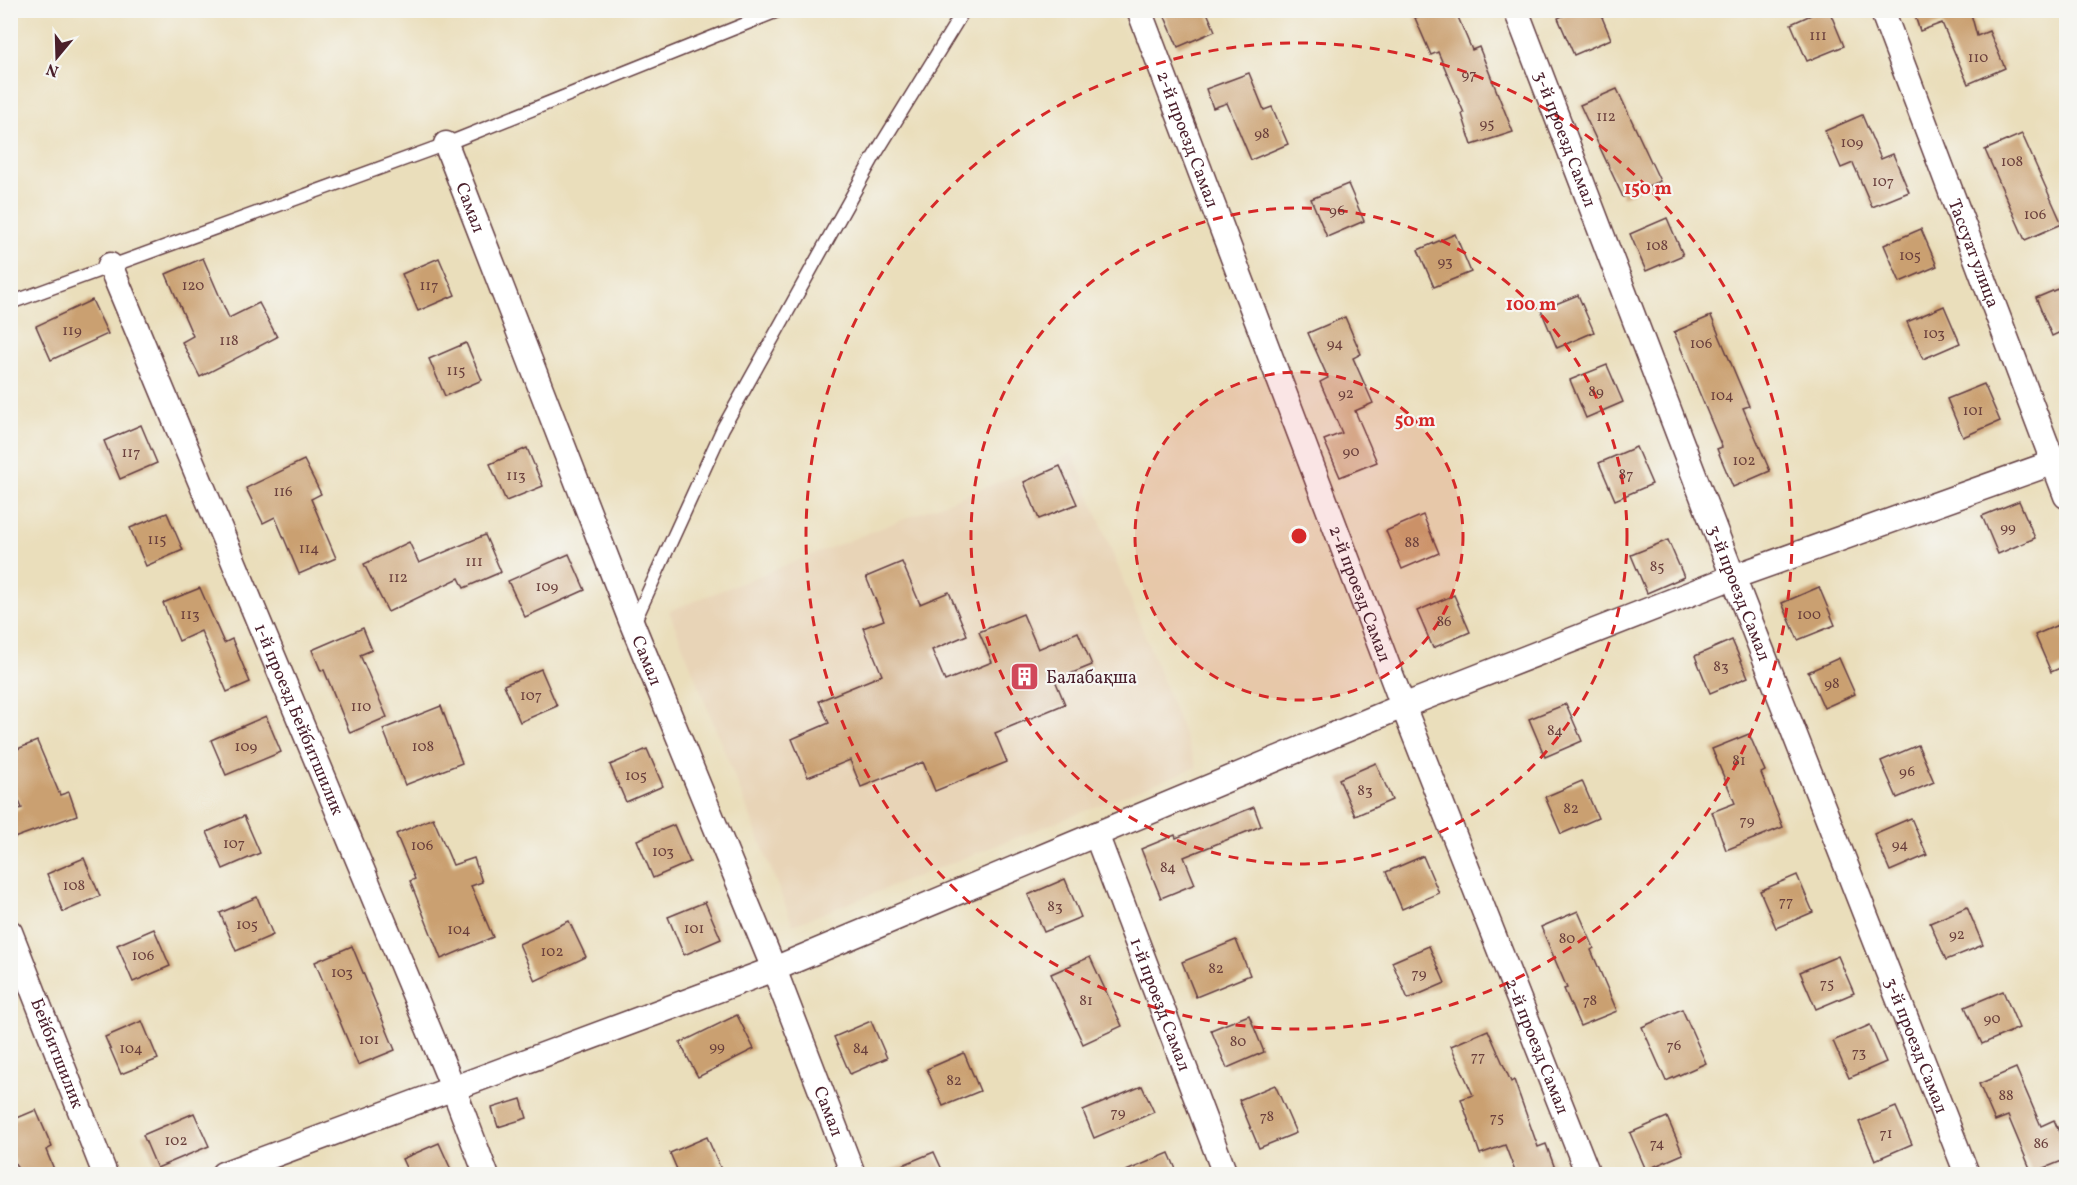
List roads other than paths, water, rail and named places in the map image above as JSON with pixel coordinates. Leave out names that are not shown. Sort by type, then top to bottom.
[{"type":"street","name":"2-й проезд Самал","points":[[1139,10],[1403,706],[1588,1174]]},
{"type":"street","name":"3-й проезд Самал","points":[[1516,10],[1733,577],[1967,1174]]},
{"type":"street","name":"Тассуат улица","points":[[1882,10],[2060,461],[2067,496]]},
{"type":"street","name":"Самал","points":[[446,144],[633,626],[774,969],[854,1174]]},
{"type":"street","name":"1-й проезд Бейбитшилик","points":[[110,265],[454,1090],[486,1174]]},
{"type":"street","points":[[223,1174],[454,1090],[774,969],[1403,706],[1733,577],[2060,461]]},
{"type":"street","name":"1-й проезд Самал","points":[[1096,834],[1225,1174]]},
{"type":"street","name":"Бейбитшилик","points":[[10,932],[105,1174]]},
{"type":"lane","points":[[10,303],[446,144],[780,10]]},
{"type":"lane","points":[[633,626],[723,428],[873,158],[964,10]]},
{"type":"place","name":"Балабақша","points":[[1025,677]]}]
